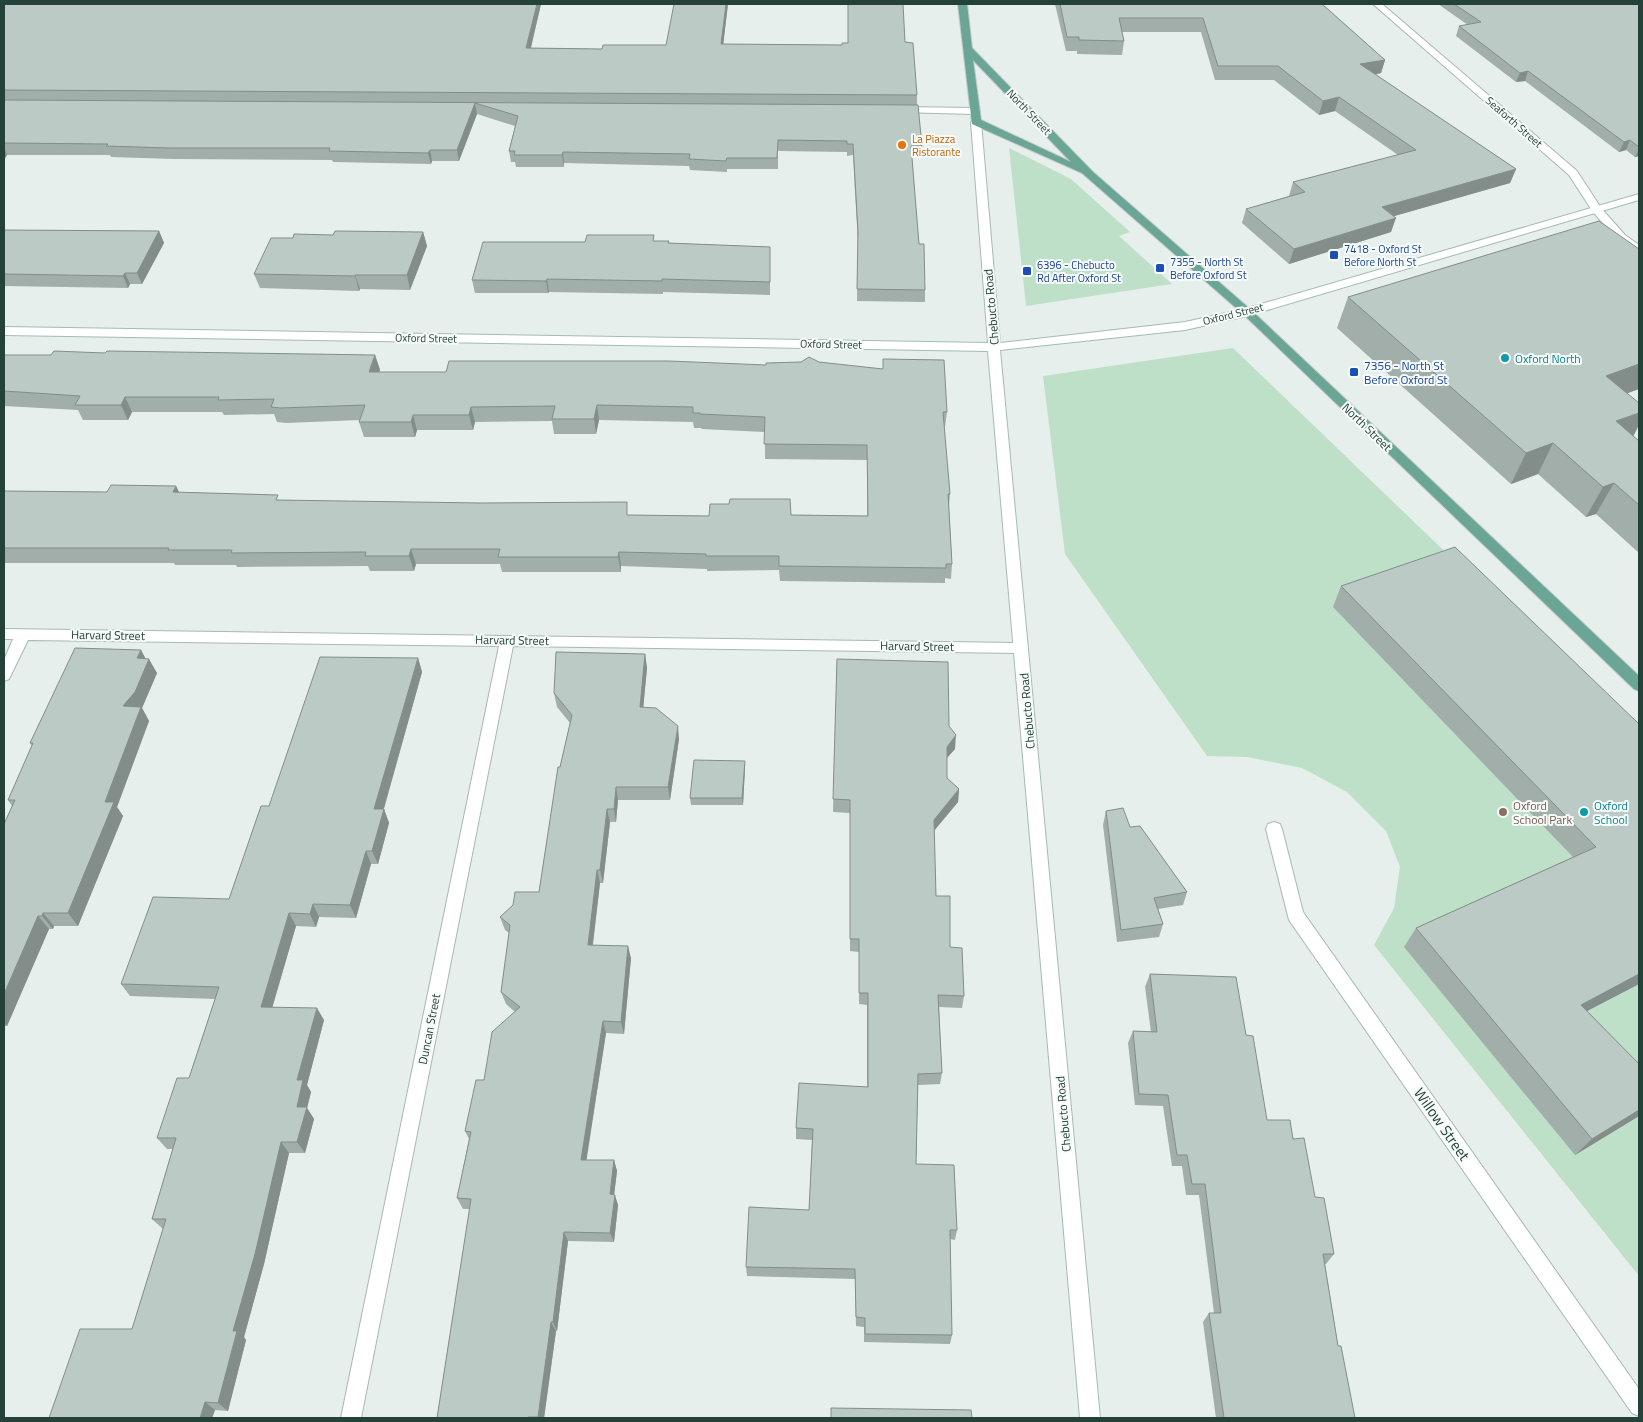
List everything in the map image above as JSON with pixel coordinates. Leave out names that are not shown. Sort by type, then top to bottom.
[{"type":"main road","name":"Chebucto Road","points":[[962,4],[976,116]]},
{"type":"main road","name":"North Street","points":[[969,50],[1090,174],[1247,312],[1639,685]]},
{"type":"main road","name":"North Street","points":[[976,116],[1090,174]]},
{"type":"street","name":"Seaforth Street","points":[[1377,4],[1573,173],[1597,210],[1621,237],[1639,250]]},
{"type":"street","points":[[892,110],[976,116]]},
{"type":"street","name":"Chebucto Road","points":[[976,116],[994,347],[1090,1418]]},
{"type":"street","name":"Oxford Street","points":[[4,331],[994,347],[1185,326],[1247,312],[1639,197]]},
{"type":"street","name":"Harvard Street","points":[[4,634],[1021,648]]},
{"type":"street","points":[[4,675],[23,634]]},
{"type":"street","name":"Duncan Street","points":[[351,1418],[507,640]]},
{"type":"street","name":"Willow Street","points":[[1274,829],[1295,915],[1639,1406]]},
{"type":"green space","points":[[1009,148],[1071,179],[1130,232],[1119,236],[1172,284],[1026,306]]},
{"type":"green space","name":"Oxford School Park","points":[[1233,348],[1639,738],[1639,1276],[1374,945],[1394,908],[1400,867],[1386,831],[1347,792],[1302,768],[1247,757],[1207,756],[1065,554],[1043,376]]},
{"type":"building","points":[[4,4],[537,4],[526,48],[602,49],[603,45],[666,45],[674,4],[726,4],[721,44],[842,45],[842,43],[848,43],[848,4],[903,4],[905,42],[913,43],[917,95],[4,90]]},
{"type":"building","points":[[1060,4],[1322,4],[1385,60],[1360,64],[1516,169],[1382,207],[1396,218],[1294,249],[1246,209],[1305,192],[1293,182],[1416,150],[1339,97],[1323,101],[1278,66],[1218,66],[1203,18],[1119,18],[1124,41],[1079,40],[1079,37],[1067,37]]},
{"type":"building","points":[[1454,4],[1639,4],[1639,147],[1630,140],[1624,142],[1528,71],[1520,73],[1459,26],[1481,22]]},
{"type":"building","points":[[4,100],[918,105],[922,146],[911,146],[919,244],[924,244],[925,290],[857,289],[858,232],[853,144],[847,144],[847,141],[778,140],[777,158],[727,158],[726,161],[689,159],[690,154],[563,152],[562,155],[514,155],[515,151],[509,151],[518,116],[475,103],[457,150],[430,150],[428,153],[329,151],[330,148],[170,148],[106,146],[108,144],[4,143]]},
{"type":"building","name":"Oxford North","points":[[1599,221],[1639,249],[1639,364],[1606,376],[1639,403],[1639,413],[1616,421],[1639,441],[1639,505],[1614,483],[1603,487],[1553,443],[1526,453],[1348,297]]},
{"type":"building","points":[[4,230],[159,231],[137,273],[125,273],[123,276],[4,274]]},
{"type":"building","points":[[335,231],[423,232],[407,275],[254,274],[271,238],[293,238],[294,234],[333,235]]},
{"type":"building","points":[[587,235],[654,235],[653,241],[669,241],[668,243],[770,247],[770,282],[662,279],[662,281],[472,280],[483,242],[585,242]]},
{"type":"building","points":[[54,351],[375,355],[369,372],[446,372],[449,361],[669,361],[766,365],[766,363],[801,362],[809,357],[819,362],[883,369],[883,359],[944,360],[947,412],[943,412],[950,494],[948,494],[952,564],[946,564],[946,568],[779,566],[779,556],[706,556],[706,554],[619,552],[618,557],[498,557],[500,549],[411,549],[409,556],[365,556],[366,552],[231,553],[232,550],[168,550],[169,548],[4,548],[4,491],[107,492],[111,485],[176,486],[173,492],[278,495],[276,500],[482,503],[627,502],[627,515],[709,516],[710,504],[729,504],[730,499],[790,499],[791,515],[868,516],[867,445],[764,444],[765,417],[700,414],[693,413],[693,407],[597,405],[594,419],[552,419],[555,406],[471,407],[469,415],[413,415],[411,422],[359,422],[365,405],[280,408],[271,407],[274,399],[218,400],[219,397],[125,397],[121,405],[75,405],[80,396],[4,391],[4,355],[51,355]]},
{"type":"building","name":"Oxford School","points":[[1455,547],[1639,724],[1639,974],[1581,1005],[1639,1064],[1639,1110],[1592,1139],[1416,928],[1596,847],[1341,586]]},
{"type":"building","points":[[75,648],[141,650],[137,658],[149,659],[135,692],[123,706],[141,707],[105,802],[114,802],[68,913],[43,913],[42,916],[38,916],[4,994],[4,824],[15,800],[8,800],[33,743],[30,743]]},
{"type":"building","points":[[556,652],[645,654],[640,707],[656,708],[678,726],[668,787],[616,787],[614,809],[607,809],[600,870],[597,870],[588,945],[628,946],[621,1022],[603,1021],[581,1160],[614,1160],[610,1194],[615,1195],[610,1233],[564,1232],[553,1322],[551,1322],[538,1417],[437,1418],[471,1199],[457,1198],[471,1132],[465,1131],[476,1080],[484,1080],[492,1032],[520,1007],[501,992],[510,925],[500,917],[513,905],[515,892],[539,892],[558,767],[560,767],[572,715],[554,693]]},
{"type":"building","points":[[320,657],[418,658],[374,809],[384,809],[372,851],[366,851],[350,905],[313,904],[310,914],[289,913],[261,1007],[317,1008],[297,1080],[303,1080],[297,1107],[307,1107],[297,1142],[281,1142],[255,1254],[233,1331],[237,1331],[218,1403],[205,1402],[200,1418],[49,1418],[80,1329],[132,1329],[166,1219],[152,1219],[176,1138],[157,1138],[177,1078],[189,1078],[219,987],[121,984],[153,897],[229,899],[261,806],[269,806]]},
{"type":"building","points":[[837,659],[948,662],[949,726],[956,735],[947,747],[947,778],[959,789],[934,820],[936,896],[950,896],[950,947],[962,948],[964,996],[938,995],[942,1073],[918,1074],[916,1164],[954,1165],[957,1230],[950,1230],[952,1335],[865,1334],[865,1318],[856,1317],[855,1269],[746,1267],[749,1207],[809,1210],[813,1129],[796,1128],[799,1083],[868,1087],[868,993],[859,993],[859,939],[850,939],[850,800],[833,799]]},
{"type":"building","points":[[694,760],[745,761],[742,798],[690,798]]},
{"type":"building","points":[[1123,808],[1130,827],[1140,826],[1187,892],[1154,898],[1163,924],[1121,930],[1106,811]]},
{"type":"building","points":[[1150,974],[1236,977],[1246,1035],[1253,1036],[1267,1120],[1290,1120],[1293,1139],[1304,1138],[1315,1197],[1324,1198],[1334,1254],[1323,1254],[1338,1346],[1341,1346],[1355,1418],[1224,1418],[1209,1313],[1221,1313],[1205,1184],[1192,1184],[1187,1155],[1177,1155],[1168,1095],[1139,1094],[1133,1031],[1157,1032]]},
{"type":"building","points":[[831,1408],[971,1410],[972,1418],[831,1418]]},
{"type":"place","name":"La Piazza Ristorante","points":[[902,145]]},
{"type":"place","name":"7418 - Oxford St Before North St","points":[[1334,255]]},
{"type":"place","name":"7355 - North St Before Oxford St","points":[[1160,268]]},
{"type":"place","name":"6396 - Chebucto Rd After Oxford St","points":[[1027,271]]},
{"type":"place","name":"Oxford North","points":[[1505,358]]},
{"type":"place","name":"7356 - North St Before Oxford St","points":[[1354,372]]},
{"type":"place","name":"Oxford School Park","points":[[1503,812]]},
{"type":"place","name":"Oxford School","points":[[1584,812]]}]
